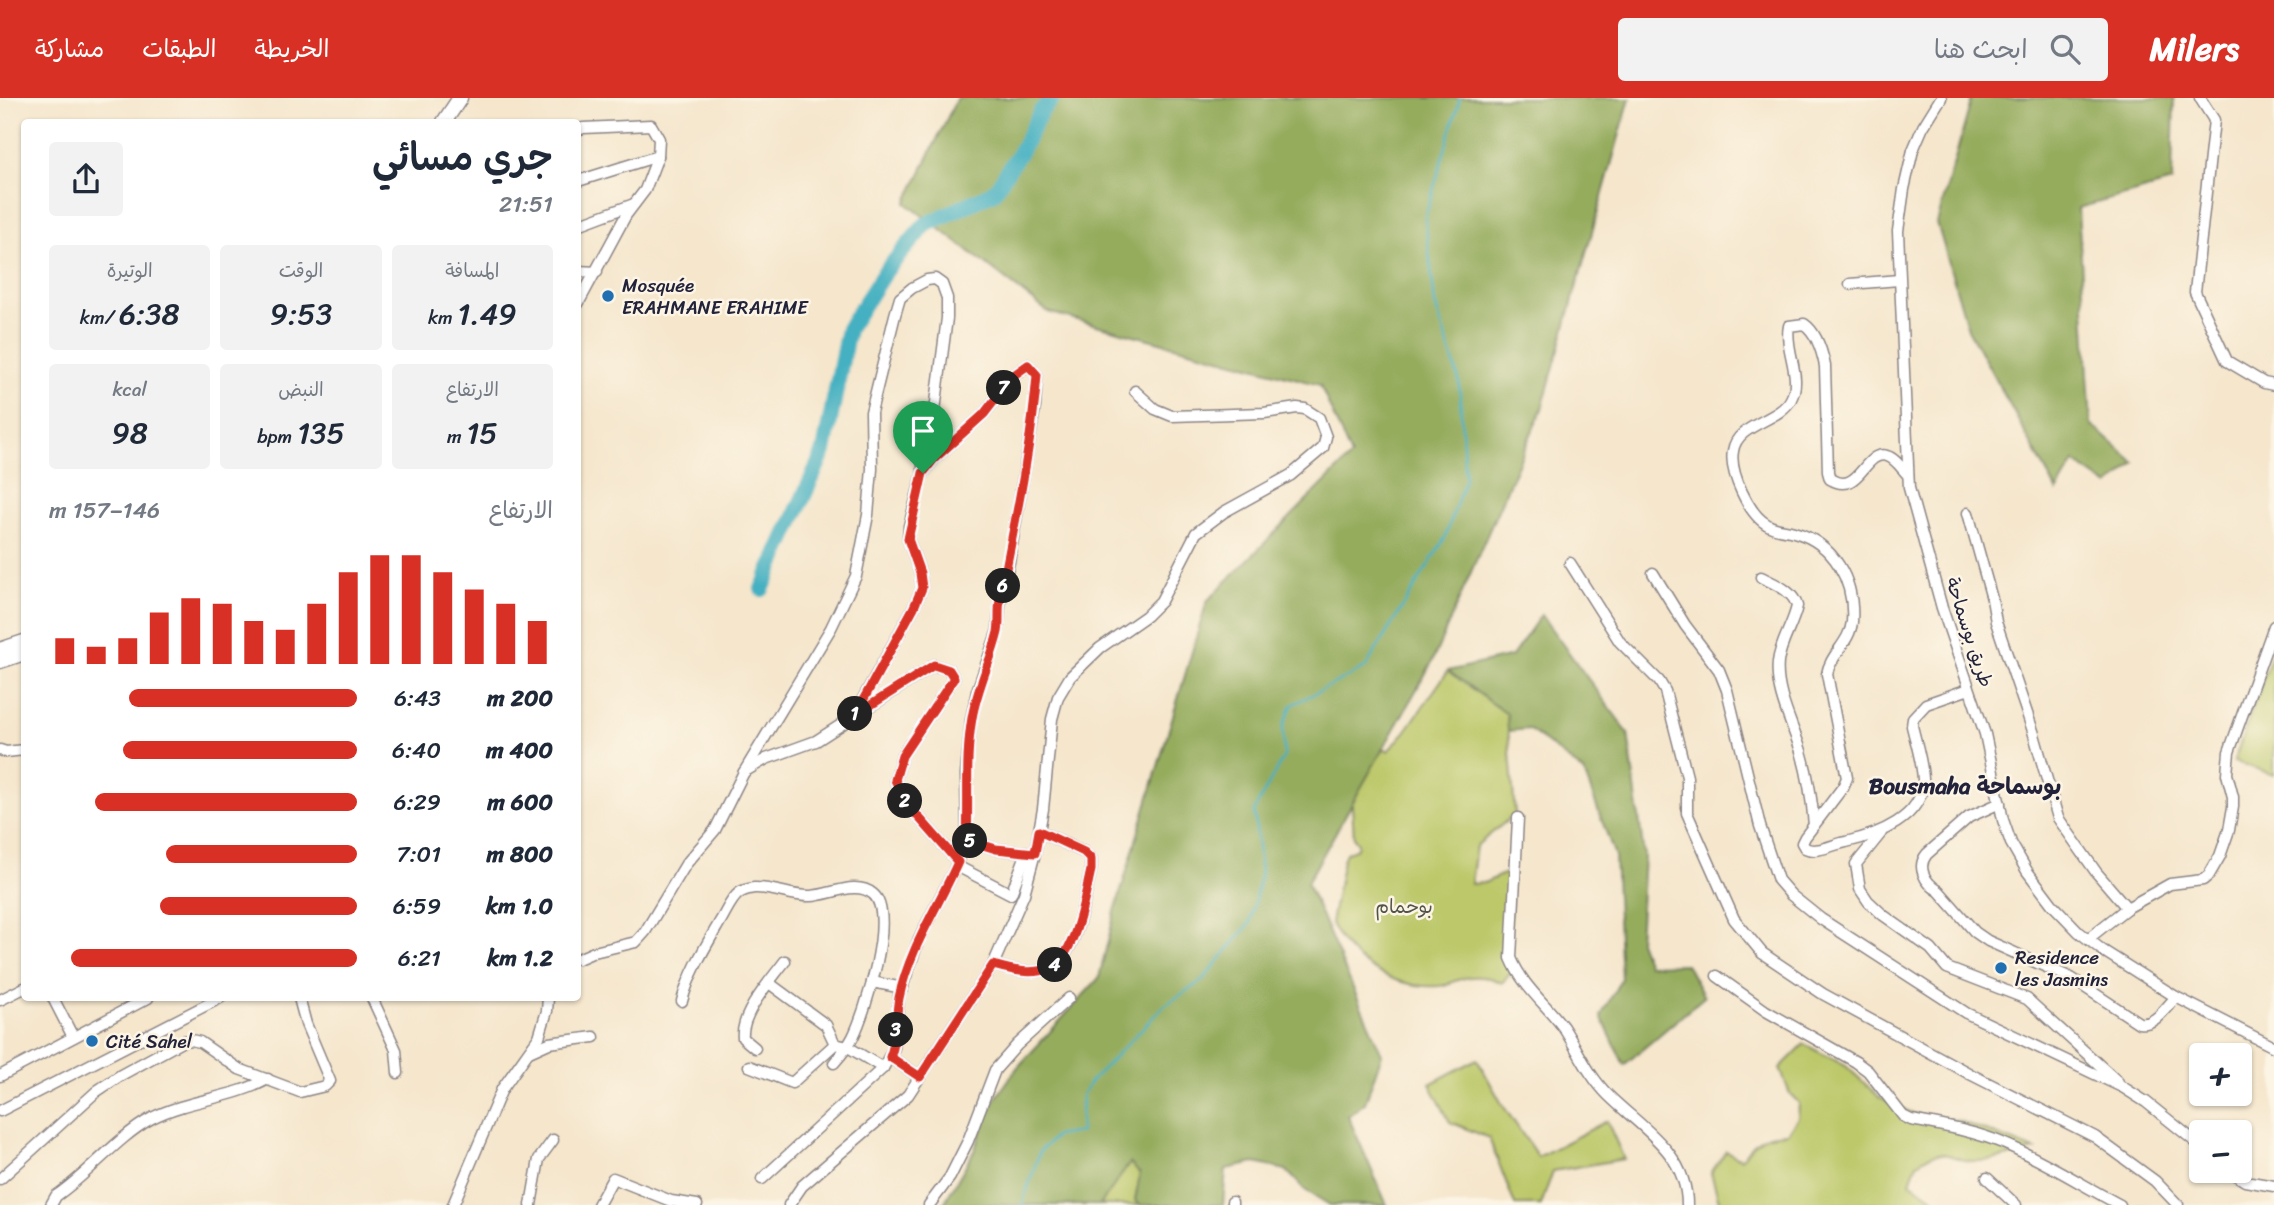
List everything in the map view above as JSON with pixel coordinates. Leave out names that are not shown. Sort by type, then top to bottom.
[{"type":"main road","points":[[446,119],[460,98]]},
{"type":"main road","points":[[457,119],[471,98]]},
{"type":"main road","points":[[3,654],[21,644]]},
{"type":"main road","points":[[3,654],[21,653]]},
{"type":"street","name":"طريق بوسماحة","points":[[1941,98],[1913,150],[1903,189],[1898,231],[1909,488],[1942,608],[1985,734],[2011,843],[2027,871],[2052,904],[2079,932],[2102,950],[2176,998],[2274,1046]]},
{"type":"street","points":[[2200,98],[2214,120],[2195,292],[2227,361],[2264,383],[2274,385]]},
{"type":"street","points":[[581,129],[651,125],[659,138],[658,156],[645,190],[626,215],[581,299]]},
{"type":"street","points":[[581,180],[658,156]]},
{"type":"street","points":[[581,224],[636,204]]},
{"type":"street","points":[[581,271],[597,272]]},
{"type":"street","points":[[581,957],[594,951],[636,942],[645,932],[686,864],[715,830],[744,772],[831,628],[856,576],[868,515],[872,469],[871,412],[900,298],[927,279],[935,279],[942,284],[947,298],[947,318],[934,418],[923,453],[923,473],[908,539],[920,573],[922,588],[855,715]]},
{"type":"street","points":[[1850,284],[1899,281]]},
{"type":"street","points":[[1883,831],[1866,838],[1810,851],[1802,844],[1847,778],[1827,674],[1829,665],[1849,636],[1852,609],[1844,575],[1837,559],[1815,540],[1766,525],[1737,483],[1733,467],[1733,450],[1741,436],[1785,407],[1792,398],[1794,366],[1787,333],[1789,326],[1804,324],[1811,328],[1823,354],[1830,479],[1845,484],[1877,456],[1885,455],[1892,458],[1908,475]]},
{"type":"street","points":[[762,1179],[883,1068],[890,1057],[894,1048],[899,996],[919,939],[958,864],[967,840],[966,774],[971,720],[977,691],[998,631],[1000,603],[1035,407],[1037,375],[1028,365],[1014,375],[984,414],[933,460],[923,473]]},
{"type":"street","points":[[789,1205],[802,1186],[908,1095],[993,965],[1039,831],[1052,719],[1058,697],[1070,677],[1100,648],[1146,616],[1161,601],[1196,533],[1224,512],[1291,475],[1323,448],[1326,437],[1319,418],[1305,409],[1172,416],[1155,409],[1135,391]]},
{"type":"street","points":[[1968,513],[1996,622],[2033,731],[2058,818],[2096,872],[2127,908]]},
{"type":"street","points":[[1570,563],[1620,642],[1659,681],[1665,691],[1687,778],[1687,813],[1720,893],[1734,919],[1762,953],[1823,994],[1970,1074],[2095,1137],[2155,1181],[2178,1205]]},
{"type":"street","points":[[1653,573],[1685,625],[1719,670],[1727,690],[1760,826],[1772,864],[1778,880],[1791,895],[1821,919],[1966,1013],[2124,1088],[2189,1137]]},
{"type":"street","points":[[1761,577],[1786,590],[1795,599],[1797,606],[1781,650],[1778,674],[1810,789],[1814,825]]},
{"type":"street","points":[[2089,938],[2127,908],[2170,884],[2203,880],[2220,856],[2233,807],[2227,774],[2229,752],[2274,626]]},
{"type":"street","points":[[744,772],[766,759],[816,741],[934,665],[949,670],[954,678],[902,756],[895,780],[908,805],[958,864],[1016,897]]},
{"type":"street","points":[[1969,689],[1926,704],[1916,712],[1912,726],[1923,780],[1921,794],[1914,806],[1883,831],[1856,863],[1860,889],[1883,915],[1931,949],[1947,968],[2026,999],[2071,1037],[2124,1088]]},
{"type":"street","points":[[0,750],[21,750]]},
{"type":"street","points":[[2000,803],[1960,824],[1922,860],[1925,880],[1931,887],[1939,891],[1975,932],[1988,941],[2061,972],[2139,1023],[2152,1022],[2176,998]]},
{"type":"street","points":[[1518,818],[1511,958],[1517,972],[1524,984],[1562,1027],[1593,1078],[1650,1132],[1676,1163],[1684,1177],[1688,1205]]},
{"type":"street","points":[[993,965],[1023,972],[1050,969],[1061,960],[1074,935],[1091,870],[1091,859],[1084,852],[1039,831]]},
{"type":"street","points":[[967,840],[996,849],[1031,853]]},
{"type":"street","points":[[682,1001],[686,983],[696,962],[737,894],[752,888],[810,896],[854,888],[873,894],[882,912],[882,930],[872,982],[848,1047],[834,1063]]},
{"type":"street","points":[[755,1048],[743,1038],[742,1031],[747,1016],[785,961]]},
{"type":"street","points":[[1717,976],[1766,1011],[1868,1071],[1903,1116],[2004,1143],[2120,1205]]},
{"type":"street","points":[[872,982],[903,988]]},
{"type":"street","points":[[769,983],[825,1025],[835,1044],[848,1047],[883,1068]]},
{"type":"street","points":[[0,1000],[21,990]]},
{"type":"street","points":[[929,1205],[950,1177],[968,1141],[995,1070],[1017,1045],[1069,998]]},
{"type":"street","points":[[55,1001],[73,1037]]},
{"type":"street","points":[[0,1076],[142,1001]]},
{"type":"street","points":[[0,1111],[214,1001]]},
{"type":"street","points":[[0,1179],[97,1091],[183,1041],[200,1042],[227,1063],[300,1092],[325,1086],[330,1082],[303,1017],[300,1001]]},
{"type":"street","points":[[373,1001],[396,1050],[398,1073]]},
{"type":"street","points":[[453,1205],[502,1089],[539,1037],[548,1001]]},
{"type":"street","points":[[527,1052],[549,1043],[594,1037]]},
{"type":"street","points":[[750,1066],[792,1083],[835,1044]]},
{"type":"street","points":[[890,1057],[920,1077]]},
{"type":"street","points":[[51,1205],[57,1196],[148,1120],[191,1102],[245,1090],[268,1079]]},
{"type":"street","points":[[531,1205],[539,1159],[553,1140]]},
{"type":"street","points":[[598,1205],[612,1178],[671,1201],[697,1205]]},
{"type":"street","points":[[1987,1178],[2016,1205]]},
{"type":"street","points":[[2252,1182],[2274,1186]]},
{"type":"green space","points":[[957,98],[1630,98],[1542,409],[1431,664],[1307,883],[1382,1054],[1365,1103],[1348,1116],[1387,1205],[1330,1205],[1305,1190],[1286,1170],[1255,1163],[1226,1169],[1223,1205],[1141,1205],[1135,1201],[1140,1174],[1130,1163],[1100,1205],[943,1205],[974,1151],[993,1102],[1017,1068],[1099,978],[1115,911],[1207,601],[1351,456],[1320,385],[1048,312],[906,203]]},
{"type":"green space","points":[[1972,98],[2174,98],[2172,182],[2078,208],[2091,424],[2135,463],[2109,486],[2074,462],[2057,491],[1968,329],[1937,223]]},
{"type":"green space","points":[[1541,615],[1628,733],[1644,856],[1639,941],[1648,965],[1686,964],[1704,997],[1624,1065],[1601,1016],[1621,979],[1615,856],[1584,772],[1529,729],[1508,731],[1507,714],[1448,671],[1512,656]]},
{"type":"green space","points":[[2274,649],[2274,775],[2234,761]]},
{"type":"green space","name":"بوحمام","points":[[1448,671],[1507,714],[1515,814],[1476,846],[1471,884],[1484,883],[1512,870],[1508,949],[1511,973],[1502,983],[1491,978],[1473,977],[1443,986],[1423,986],[1391,978],[1376,971],[1349,950],[1331,923],[1343,860],[1346,853],[1357,848],[1358,843],[1354,838],[1351,790],[1385,749],[1388,751],[1405,732]]},
{"type":"green space","points":[[1804,1044],[1846,1066],[1878,1096],[1900,1108],[1918,1115],[1960,1121],[2035,1150],[1982,1161],[1965,1160],[1947,1154],[1927,1157],[1917,1163],[1910,1182],[1936,1200],[1934,1205],[1720,1205],[1711,1173],[1726,1151],[1741,1159],[1760,1139],[1787,1133],[1798,1118],[1799,1103],[1790,1094],[1780,1068]]},
{"type":"green space","points":[[1477,1059],[1502,1104],[1538,1157],[1607,1121],[1624,1159],[1553,1171],[1541,1205],[1515,1205],[1489,1138],[1450,1122],[1430,1084]]},
{"type":"green space","points":[[1130,1162],[1141,1174],[1135,1200],[1141,1205],[1100,1205]]},
{"type":"waterway","points":[[762,589],[824,451],[848,329],[884,273],[925,225],[994,192],[1021,150],[1041,111],[1053,98]]},
{"type":"waterway","points":[[1022,1205],[1040,1151],[1056,1136],[1080,1132],[1082,1095],[1091,1081],[1165,1005],[1202,981],[1250,923],[1261,872],[1254,811],[1284,756],[1283,726],[1292,705],[1365,668],[1445,538],[1465,479],[1459,380],[1435,304],[1425,218],[1460,98]]},
{"type":"place","name":"Mosquée ERAHMANE ERAHIME","points":[[608,296]]},
{"type":"place","name":"Residence les Jasmins","points":[[2001,968]]},
{"type":"place","name":"Cité Sahel","points":[[92,1041]]},
{"type":"district","name":"Bousmaha بوسماحة","points":[[1965,786]]},
{"type":"route","points":[[1028,365],[1037,375],[1035,407],[1000,603],[998,631],[977,691],[971,720],[966,774],[967,840],[1010,852],[1035,853],[1039,831],[1084,852],[1091,859],[1091,870],[1074,935],[1061,960],[1050,969],[1023,972],[993,965],[920,1077],[890,1057],[894,1048],[899,996],[919,939],[958,862],[908,805],[895,780],[902,756],[954,678],[949,670],[934,665],[855,715],[922,588],[920,573],[908,539],[923,473],[933,460],[984,414],[1014,375],[1028,365]]}]
